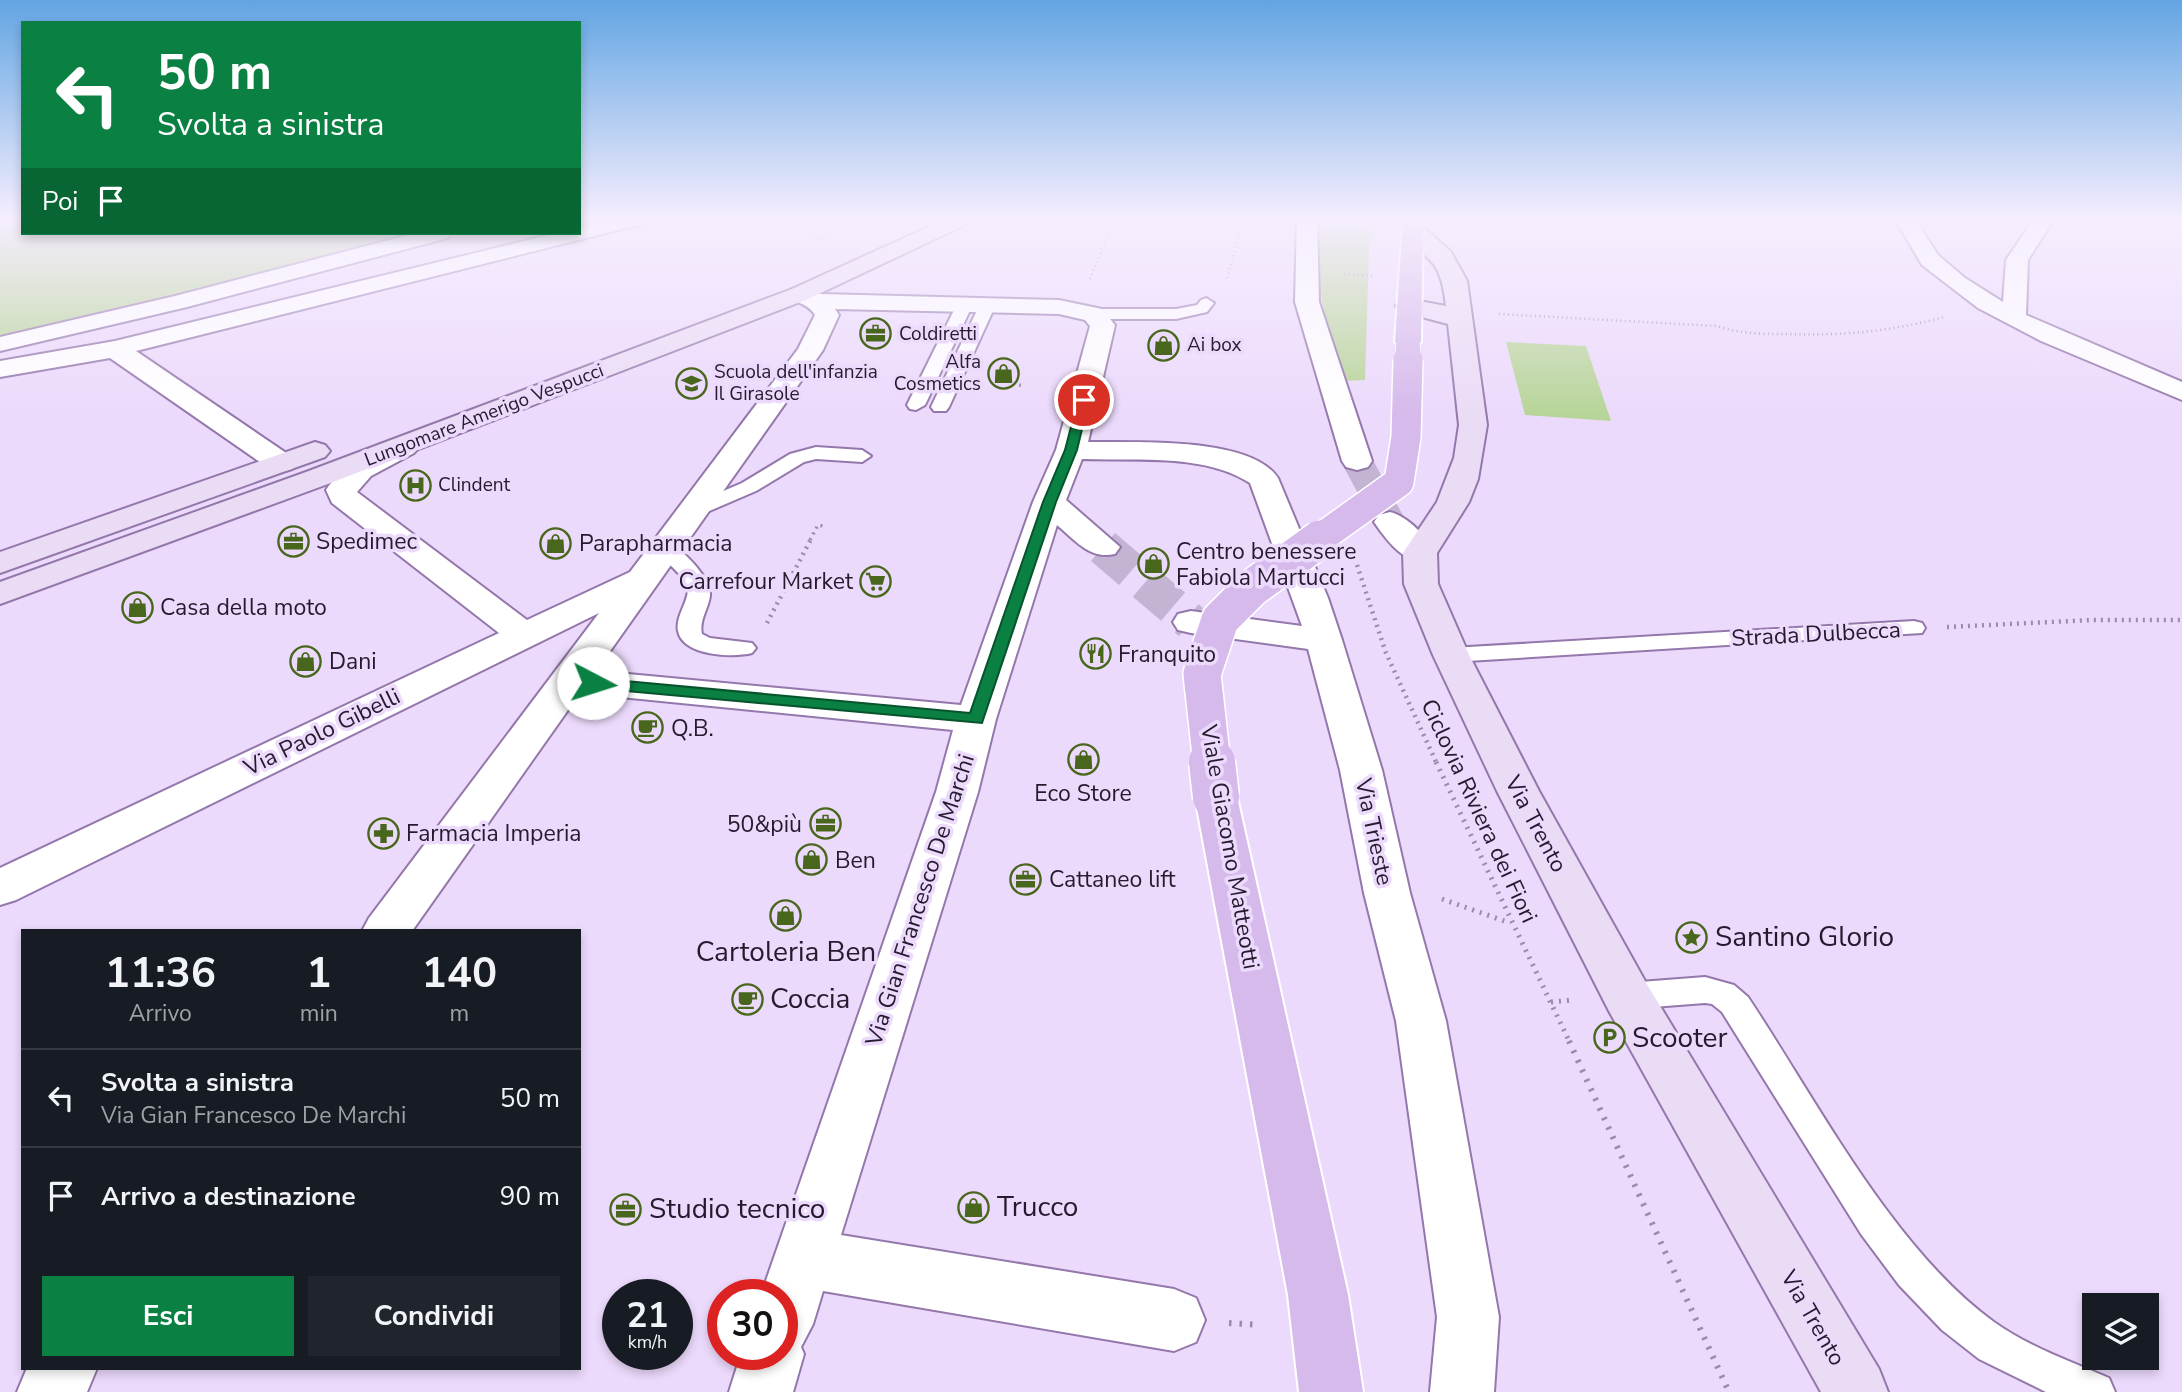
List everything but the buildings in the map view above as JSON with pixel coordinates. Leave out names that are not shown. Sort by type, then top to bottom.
[{"type":"main road","name":"Lungomare Amerigo Vespucci","points":[[382,427],[764,284]]},
{"type":"main road","points":[[793,284],[794,289],[809,298]]},
{"type":"main road","name":"Lungomare Amerigo Vespucci","points":[[0,594],[809,298],[839,284]]},
{"type":"main road","name":"Viale Giacomo Matteotti","points":[[1331,1392],[1318,1295],[1216,797],[1202,674],[1220,620],[1251,588],[1398,482],[1406,437],[1409,284]]},
{"type":"main road","points":[[1420,553],[1453,502],[1469,458],[1473,425],[1455,284]]},
{"type":"main road","points":[[716,304],[759,294],[809,298]]},
{"type":"main road","points":[[1408,306],[1460,317]]},
{"type":"main road","name":"Lungomare Amerigo Vespucci","points":[[0,563],[332,445]]},
{"type":"main road","points":[[199,522],[278,480],[284,470],[281,463]]},
{"type":"main road","name":"Via Trento","points":[[1420,553],[1421,584],[1451,655],[1518,791],[1628,996],[1856,1392]]},
{"type":"street","points":[[0,345],[247,284]]},
{"type":"street","points":[[0,369],[115,349],[377,284]]},
{"type":"street","points":[[1306,284],[1307,302],[1357,461]]},
{"type":"street","points":[[1959,284],[2014,317],[2182,392]]},
{"type":"street","points":[[2014,317],[2016,284]]},
{"type":"street","points":[[809,298],[1059,307],[1091,297]]},
{"type":"street","name":"Via Gian Francesco De Marchi","points":[[796,1279],[957,792],[976,719],[1049,502],[1071,450],[1103,325],[1091,297]]},
{"type":"street","points":[[387,929],[810,350],[827,315],[809,298]]},
{"type":"street","points":[[115,349],[281,463]]},
{"type":"street","points":[[413,442],[362,469],[345,482],[341,490],[343,496],[524,635]]},
{"type":"street","name":"Via Trieste","points":[[1071,450],[1210,455],[1243,465],[1263,478],[1311,598],[1324,640],[1361,769],[1384,879],[1421,1021],[1468,1317],[1462,1392]]},
{"type":"street","points":[[1049,502],[1103,547]]},
{"type":"street","points":[[1390,522],[1420,553]]},
{"type":"street","name":"Via Paolo Gibelli","points":[[0,888],[524,635],[655,563]]},
{"type":"street","points":[[1191,622],[1324,640]]},
{"type":"street","points":[[569,680],[976,719]]},
{"type":"street","points":[[803,1258],[1174,1320]]},
{"type":"street","points":[[49,1392],[65,1370]]},
{"type":"street","points":[[761,1392],[768,1370]]},
{"type":"lane","points":[[1091,297],[1176,314],[1202,309],[1206,303]]},
{"type":"lane","points":[[916,405],[977,304]]},
{"type":"lane","points":[[940,407],[977,304]]},
{"type":"lane","points":[[693,511],[749,487],[797,458],[816,453],[862,456]]},
{"type":"lane","points":[[655,563],[698,584],[699,597],[687,624],[688,634],[697,642],[744,648]]},
{"type":"lane","name":"Strada Dulbecca","points":[[1451,655],[1914,628]]},
{"type":"lane","points":[[1628,996],[1705,989],[1728,996],[1737,1006],[1846,1181],[1908,1267],[1940,1303],[1982,1337],[2021,1360],[2095,1392]]},
{"type":"path","points":[[1091,297],[1095,284]]},
{"type":"path","points":[[1460,317],[1717,326],[1742,332],[1832,336],[1901,330],[1992,303]]},
{"type":"path","points":[[763,629],[818,526],[823,526]]},
{"type":"path","name":"Ciclovia Riviera dei Fiori","points":[[1356,562],[1386,653],[1511,923],[1551,1002],[1729,1392]]},
{"type":"path","name":"Strada Dulbecca","points":[[1914,628],[2092,620],[2182,620]]},
{"type":"path","points":[[1384,879],[1511,923]]},
{"type":"green space","points":[[0,284],[255,284],[0,348]]},
{"type":"green space","points":[[1319,284],[1368,284],[1365,380],[1344,381]]},
{"type":"green space","points":[[1506,342],[1586,346],[1611,421],[1525,415]]},
{"type":"tunnel","points":[[1357,461],[1390,522]]},
{"type":"tunnel","points":[[1103,547],[1191,622]]},
{"type":"place","name":"Coldiretti","points":[[876,334]]},
{"type":"place","name":"Ai box","points":[[1164,345]]},
{"type":"place","name":"Alfa Cosmetics","points":[[1004,373]]},
{"type":"place","name":"Scuola dell'infanzia Il Girasole","points":[[691,383]]},
{"type":"place","name":"Clindent","points":[[415,485]]},
{"type":"place","name":"Spedimec","points":[[293,541]]},
{"type":"place","name":"Parapharmacia","points":[[556,543]]},
{"type":"place","name":"Centro benessere Fabiola Martucci","points":[[1153,564]]},
{"type":"place","name":"Carrefour Market","points":[[876,581]]},
{"type":"place","name":"Casa della moto","points":[[137,607]]},
{"type":"place","name":"Franquito","points":[[1095,654]]},
{"type":"place","name":"Dani","points":[[306,661]]},
{"type":"place","name":"Q.B.","points":[[648,728]]},
{"type":"place","name":"Eco Store","points":[[1083,759]]},
{"type":"place","name":"50&più","points":[[825,824]]},
{"type":"place","name":"Farmacia Imperia","points":[[383,833]]},
{"type":"place","name":"Ben","points":[[812,860]]},
{"type":"place","name":"Cattaneo lift","points":[[1026,879]]},
{"type":"place","name":"Cartoleria Ben","points":[[786,915]]},
{"type":"place","name":"Santino Glorio","points":[[1692,937]]},
{"type":"place","name":"Coccia","points":[[747,999]]},
{"type":"place","name":"Scooter","points":[[1609,1038]]},
{"type":"place","name":"Trucco","points":[[974,1207]]},
{"type":"place","name":"Studio tecnico","points":[[626,1209]]},
{"type":"route","points":[[593,683],[976,719],[1049,502],[1071,450],[1084,400]]}]
